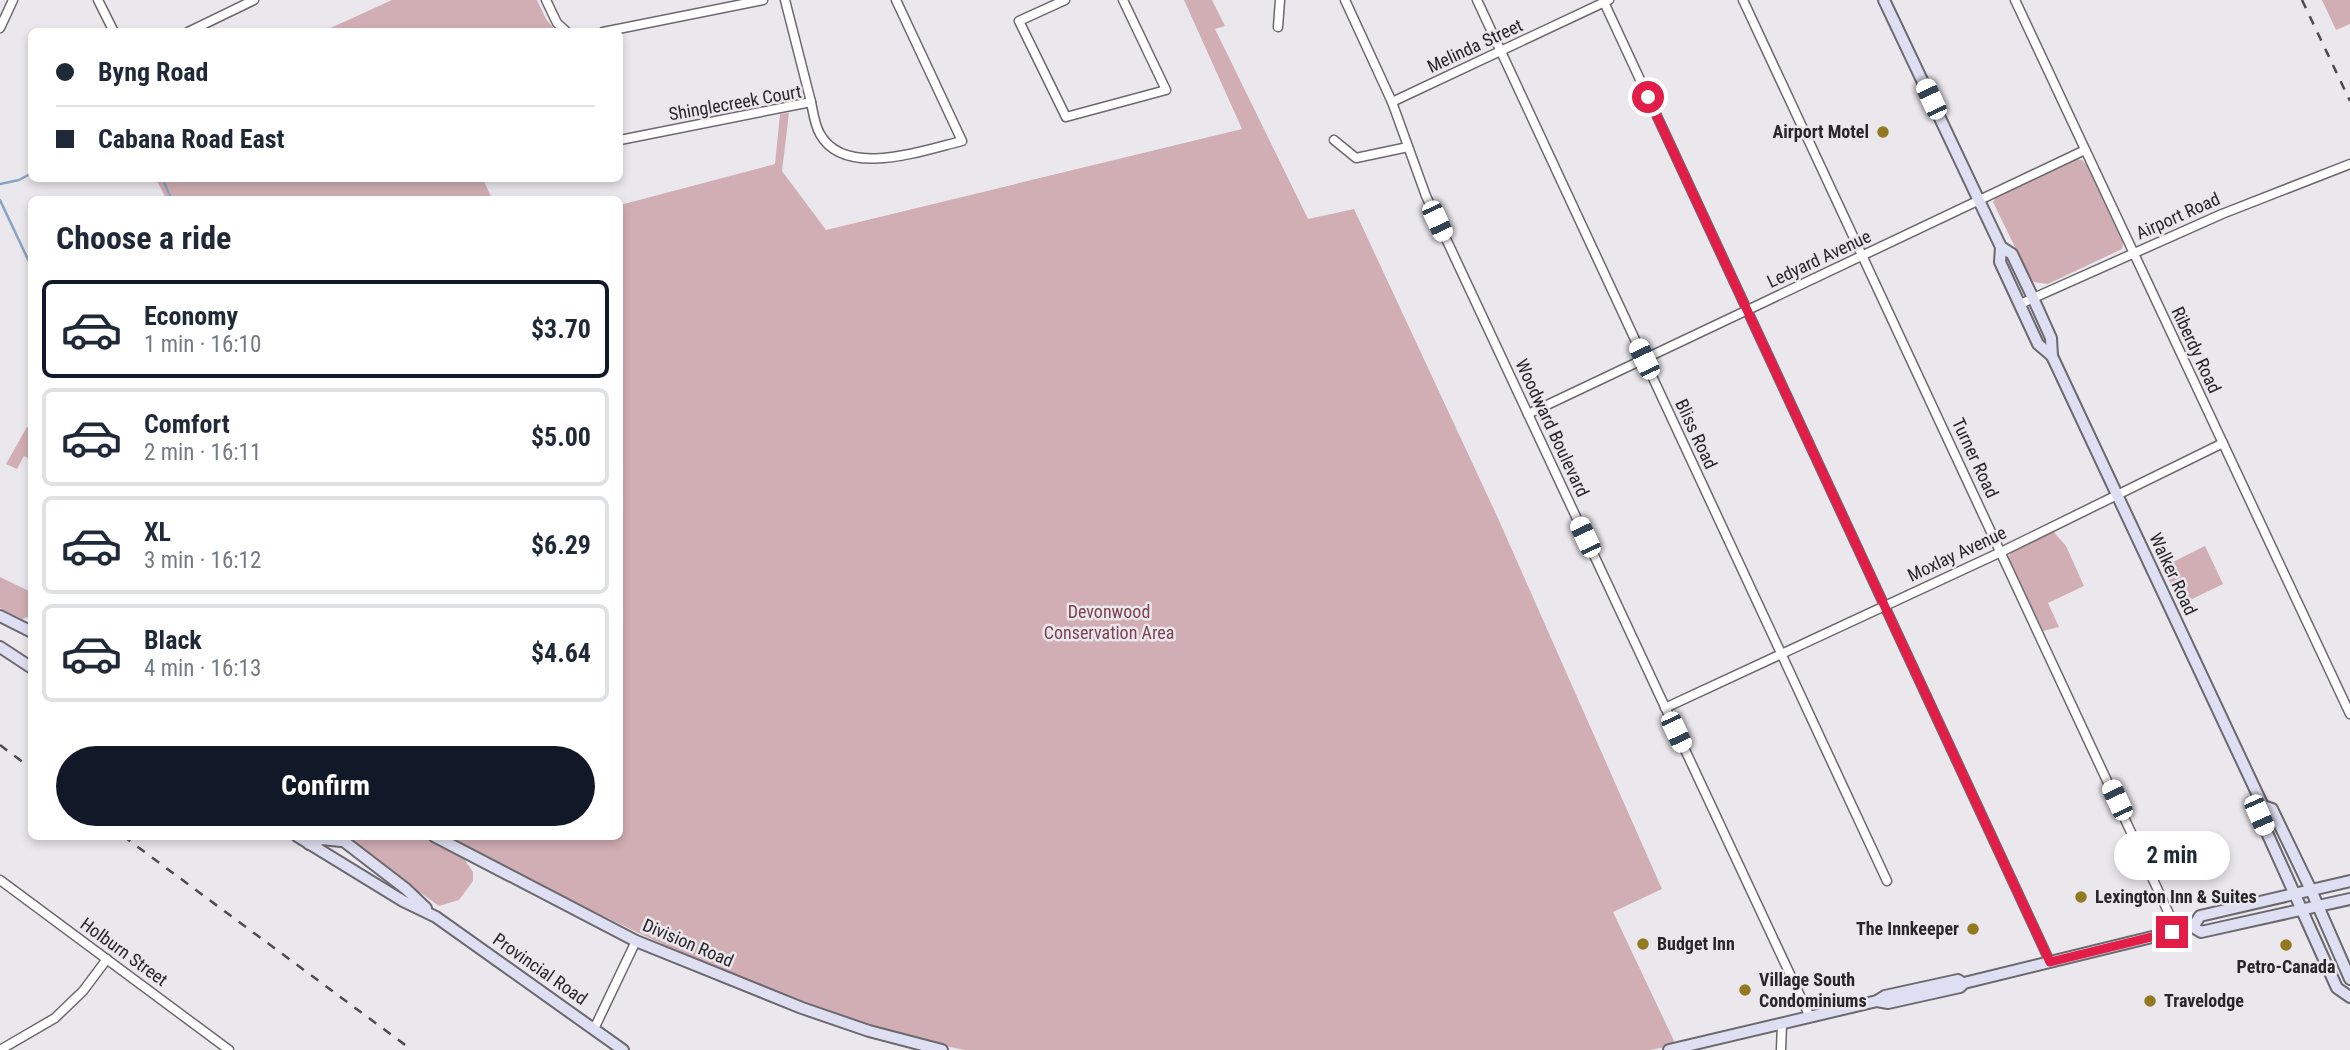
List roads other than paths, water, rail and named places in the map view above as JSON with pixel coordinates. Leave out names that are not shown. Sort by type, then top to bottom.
[{"type":"main road","name":"Walker Road","points":[[1884,0],[2001,247],[2000,262],[2038,344],[2052,356]]},
{"type":"main road","name":"Walker Road","points":[[2001,247],[2012,254],[2033,298],[2051,338],[2052,356],[2263,806],[2272,809],[2350,979]]},
{"type":"main road","points":[[0,616],[28,630]]},
{"type":"main road","points":[[0,647],[28,665]]},
{"type":"main road","name":"Walker Road","points":[[2263,806],[2259,815],[2337,988],[2350,993]]},
{"type":"main road","name":"Provincial Road","points":[[303,840],[403,901],[436,917]]},
{"type":"main road","points":[[309,844],[319,840]]},
{"type":"main road","name":"Provincial Road","points":[[341,840],[406,889],[436,917],[623,1050]]},
{"type":"main road","name":"Division Road","points":[[442,840],[636,941],[802,1008],[869,1031],[942,1050]]},
{"type":"main road","points":[[1669,1050],[1877,1001],[1888,1003],[1960,987],[1964,983],[2193,927],[2200,916],[2350,881]]},
{"type":"main road","points":[[2193,927],[2201,932],[2350,899]]},
{"type":"street","points":[[0,28],[13,0]]},
{"type":"street","points":[[98,0],[112,28]]},
{"type":"street","points":[[196,28],[254,0]]},
{"type":"street","points":[[546,0],[556,23],[562,28]]},
{"type":"street","points":[[623,28],[764,0]]},
{"type":"street","points":[[785,0],[811,102]]},
{"type":"street","name":"Shinglecreek Court","points":[[623,139],[811,102],[820,134],[834,149],[853,157],[886,159],[962,141],[896,0]]},
{"type":"street","points":[[1065,0],[1019,21],[1066,117],[1166,90],[1123,0]]},
{"type":"street","points":[[1278,27],[1280,0]]},
{"type":"street","name":"Woodward Boulevard","points":[[1345,0],[1392,102],[1426,196],[1810,1017]]},
{"type":"street","name":"Bliss Road","points":[[1477,0],[1887,881]]},
{"type":"street","name":"Turner Road","points":[[1743,0],[2177,931]]},
{"type":"street","name":"Riberdy Road","points":[[2015,0],[2350,714]]},
{"type":"street","points":[[1605,1],[2050,962]]},
{"type":"street","name":"Melinda Street","points":[[1392,102],[1605,1]]},
{"type":"street","points":[[1334,140],[1356,158],[1408,147]]},
{"type":"street","name":"Ledyard Avenue","points":[[1528,414],[2085,150]]},
{"type":"street","name":"Airport Road","points":[[2020,304],[2222,214],[2350,164]]},
{"type":"street","name":"Moxlay Avenue","points":[[1665,708],[2001,552],[2223,443]]},
{"type":"street","name":"Holburn Street","points":[[0,880],[229,1050]]},
{"type":"street","points":[[594,1028],[636,941]]},
{"type":"street","points":[[0,1050],[55,1018],[83,991],[107,959]]},
{"type":"street","points":[[1781,1050],[1782,1023]]},
{"type":"waterway","points":[[0,184],[28,175]]},
{"type":"waterway","points":[[164,182],[170,196]]},
{"type":"waterway","points":[[0,200],[28,260]]},
{"type":"railway","points":[[2302,0],[2350,101]]},
{"type":"railway","points":[[0,745],[28,766]]},
{"type":"railway","points":[[128,840],[412,1050]]},
{"type":"place","name":"Airport Motel","points":[[1883,132]]},
{"type":"place","name":"Lexington Inn & Suites","points":[[2081,897]]},
{"type":"place","name":"The Innkeeper","points":[[1973,929]]},
{"type":"place","name":"Budget Inn","points":[[1643,944]]},
{"type":"place","name":"Petro-Canada","points":[[2286,945]]},
{"type":"place","name":"Village South Condominiums","points":[[1745,990]]},
{"type":"place","name":"Travelodge","points":[[2150,1001]]},
{"type":"park label","name":"Devonwood Conservation Area","points":[[1109,622]]}]
